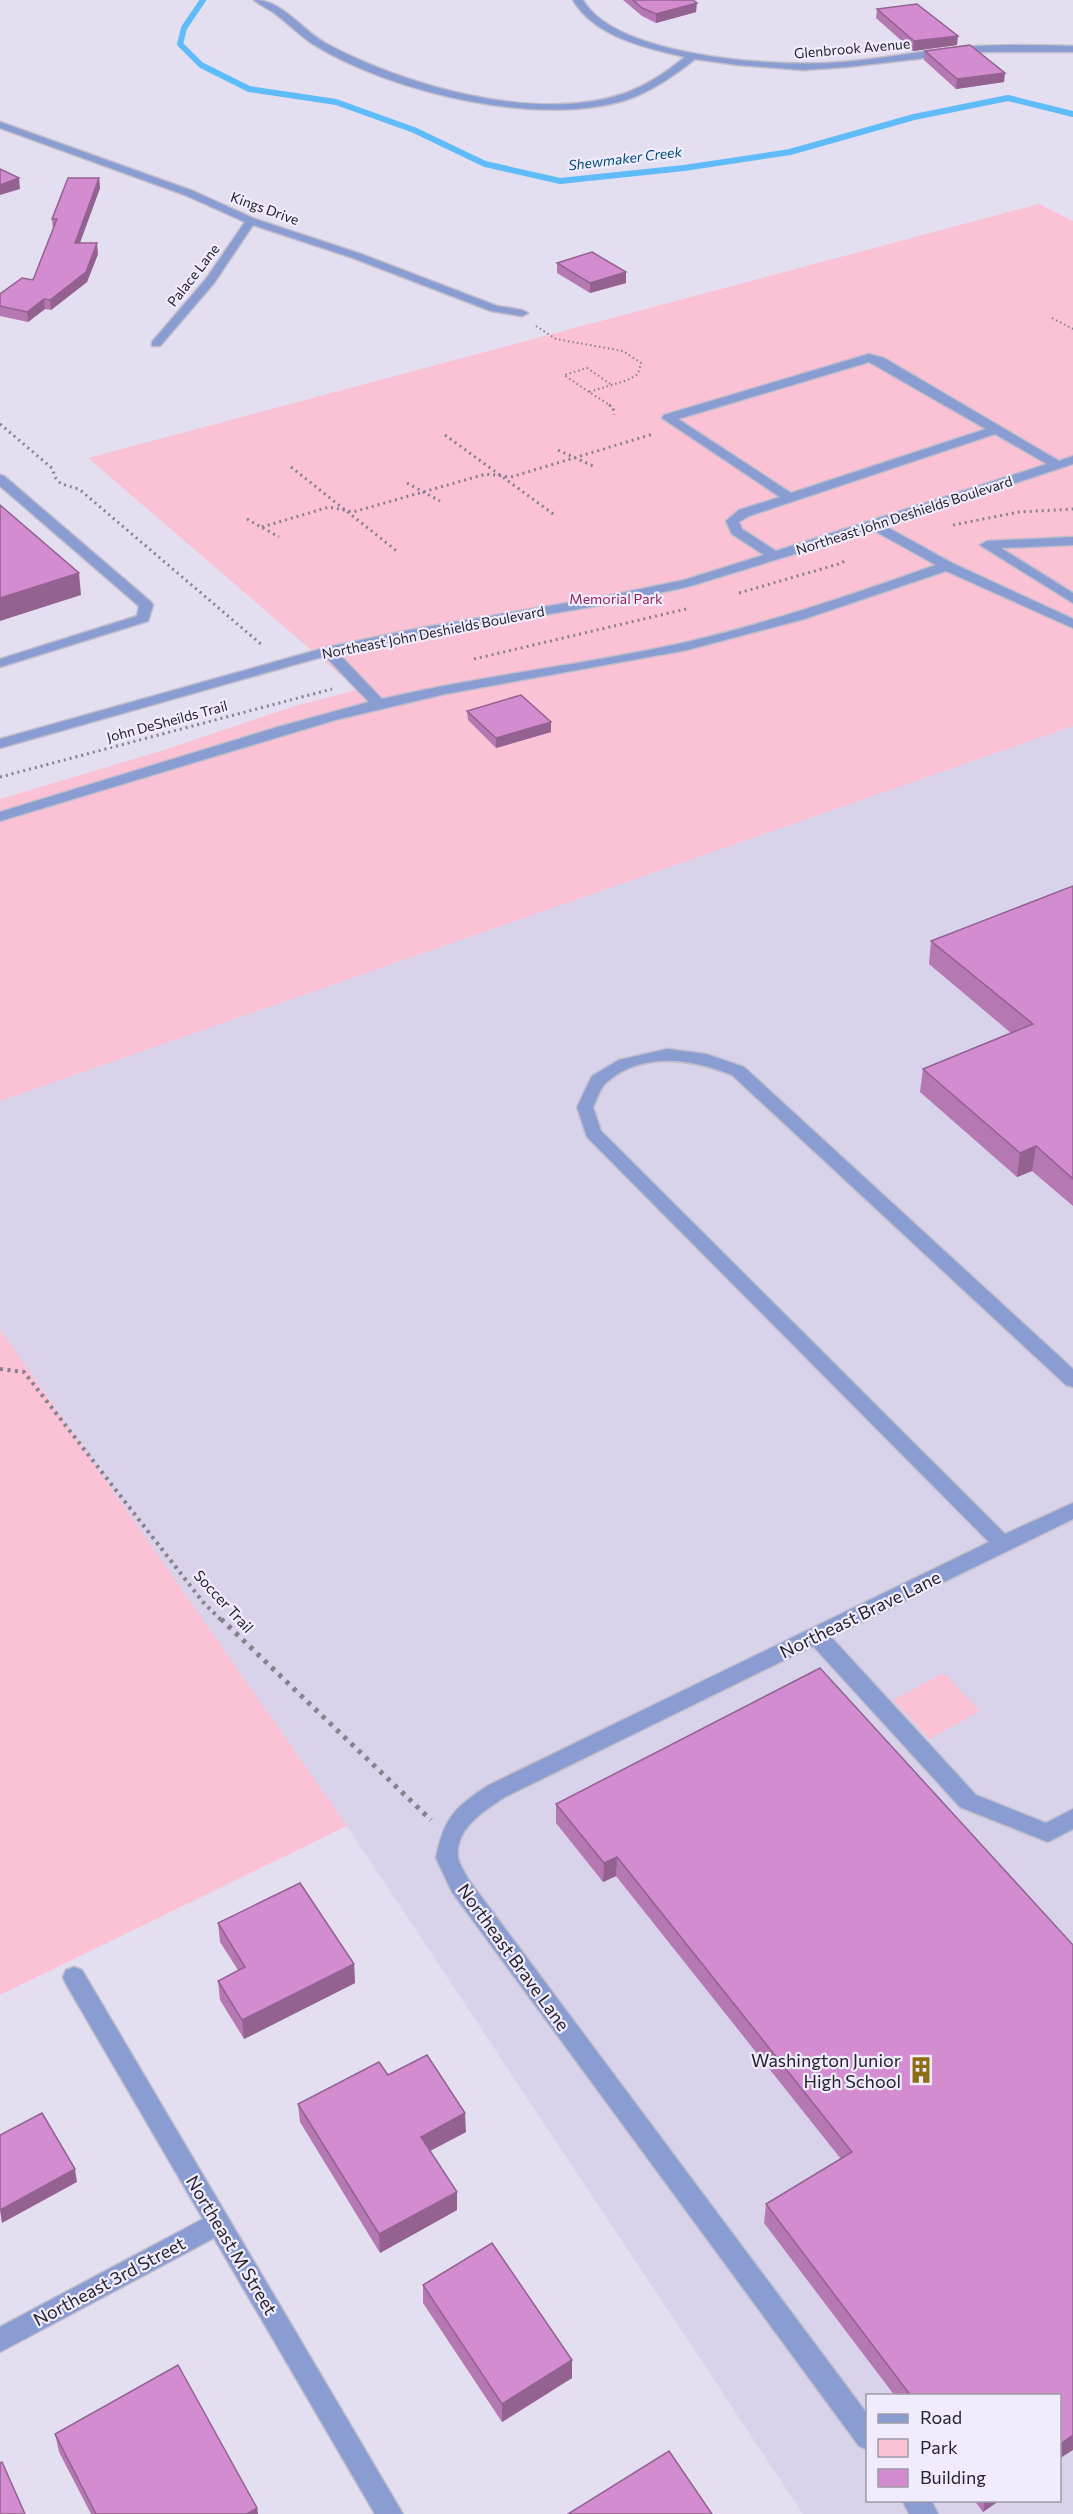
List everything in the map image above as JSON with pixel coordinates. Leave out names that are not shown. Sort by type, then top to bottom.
[{"type":"street","points":[[259,0],[321,45],[373,70],[461,96],[514,104],[571,106],[623,97],[648,87],[693,55]]},
{"type":"street","name":"Glenbrook Avenue","points":[[578,0],[588,14],[621,35],[648,46],[693,55],[796,67],[869,63],[963,50],[1073,49]]},
{"type":"street","name":"Kings Drive","points":[[0,125],[189,194],[251,221],[357,256],[495,309],[522,313]]},
{"type":"street","name":"Palace Lane","points":[[156,344],[210,281],[251,221]]},
{"type":"street","points":[[790,498],[668,418],[869,358],[880,361],[1057,465]]},
{"type":"street","points":[[776,557],[737,531],[732,521],[744,513],[997,429]]},
{"type":"street","name":"Northeast John Deshields Boulevard","points":[[0,744],[328,651],[431,630],[602,601],[687,583],[776,557],[1073,460]]},
{"type":"street","points":[[0,479],[146,605],[143,618],[0,663]]},
{"type":"street","points":[[874,525],[946,566],[1073,624]]},
{"type":"street","points":[[1071,542],[987,545],[1073,599]]},
{"type":"street","points":[[0,817],[178,764],[291,727],[379,704],[651,653],[718,637],[848,601],[946,566]]},
{"type":"street","points":[[328,651],[379,704]]},
{"type":"street","points":[[1005,1545],[784,1327],[593,1132],[585,1107],[598,1080],[625,1064],[667,1054],[706,1059],[738,1071],[1073,1380]]},
{"type":"street","name":"Northeast Brave Lane","points":[[866,2436],[460,1885],[447,1858],[452,1832],[470,1808],[497,1791],[1073,1510]]},
{"type":"street","points":[[816,1635],[968,1801],[1048,1833],[1073,1818]]},
{"type":"street","name":"Northeast M Street","points":[[74,1977],[390,2514]]},
{"type":"street","name":"Northeast 3rd Street","points":[[0,2340],[219,2223]]},
{"type":"path","points":[[522,313],[556,339],[619,349],[634,355],[641,363],[638,374],[589,392]]},
{"type":"path","points":[[1052,318],[1073,329]]},
{"type":"path","points":[[612,385],[587,368],[564,375],[613,407],[614,415]]},
{"type":"path","points":[[0,424],[53,469],[54,478],[59,483],[79,489],[262,645]]},
{"type":"path","points":[[445,435],[556,516]]},
{"type":"path","points":[[262,527],[329,507],[353,512],[486,474],[512,477],[646,436]]},
{"type":"path","points":[[558,450],[565,449],[585,467],[593,466]]},
{"type":"path","points":[[291,466],[342,510],[398,552]]},
{"type":"path","points":[[407,483],[412,483],[431,502],[440,501]]},
{"type":"path","points":[[947,526],[1019,512],[1073,509]]},
{"type":"path","points":[[247,519],[254,518],[271,537],[279,537]]},
{"type":"path","name":"John DeSheilds Trail","points":[[0,777],[291,698],[341,687]]},
{"type":"path","name":"Soccer Trail","points":[[0,1369],[24,1372],[203,1602],[451,1839]]},
{"type":"shaded area","points":[[1073,726],[1073,2514],[803,2514],[347,1826],[0,1329],[0,1101]]},
{"type":"green space","name":"Memorial Park","points":[[1039,204],[1073,221],[1073,726],[0,1101],[0,799],[161,751],[295,706],[358,690],[88,458]]},
{"type":"green space","points":[[0,1329],[347,1826],[0,1995]]},
{"type":"green space","points":[[944,1673],[980,1711],[929,1739],[893,1700]]},
{"type":"building","points":[[633,0],[693,0],[697,3],[656,14],[642,8]]},
{"type":"building","points":[[917,4],[958,36],[914,41],[877,9]]},
{"type":"building","points":[[970,45],[1005,73],[957,79],[925,51]]},
{"type":"building","points":[[0,169],[19,178],[0,185]]},
{"type":"building","points":[[68,178],[99,178],[75,243],[97,243],[86,272],[50,300],[44,299],[27,312],[0,306],[0,294],[22,278],[33,280],[57,219],[52,219]]},
{"type":"building","points":[[592,252],[626,272],[590,283],[557,263]]},
{"type":"building","points":[[0,505],[79,573],[0,598]]},
{"type":"building","points":[[521,695],[551,722],[496,738],[467,711]]},
{"type":"building","points":[[1073,886],[1073,1179],[1036,1146],[1020,1153],[923,1069],[1033,1024],[931,941]]},
{"type":"building","name":"Washington Junior High School","points":[[820,1668],[1073,1945],[1073,2435],[1061,2444],[1061,2394],[909,2394],[766,2204],[852,2152],[617,1857],[604,1863],[556,1804]]},
{"type":"building","points":[[300,1883],[354,1964],[242,2020],[218,1981],[245,1967],[218,1923]]},
{"type":"building","points":[[427,2055],[465,2113],[421,2137],[457,2192],[379,2234],[298,2104],[379,2062],[388,2075]]},
{"type":"building","points":[[42,2113],[75,2169],[0,2210],[0,2135]]},
{"type":"building","points":[[492,2243],[572,2360],[502,2404],[423,2285]]},
{"type":"building","points":[[178,2365],[257,2508],[247,2514],[96,2514],[55,2434]]},
{"type":"building","points":[[669,2451],[712,2514],[568,2514]]},
{"type":"building","points":[[2,2462],[25,2514],[0,2514],[0,2463]]},
{"type":"waterway","name":"Shewmaker Creek","points":[[203,0],[184,28],[180,44],[201,65],[249,89],[336,102],[414,130],[485,164],[560,181],[684,168],[790,152],[914,117],[1008,98],[1073,114]]},
{"type":"place","name":"Washington Junior High School","points":[[921,2070]]}]
